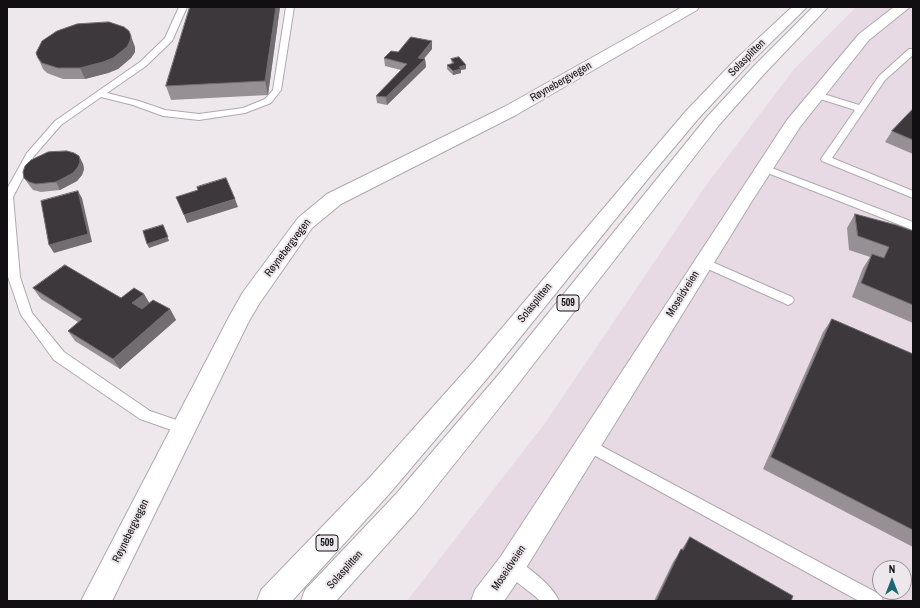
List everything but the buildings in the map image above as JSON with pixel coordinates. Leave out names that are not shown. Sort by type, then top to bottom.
[{"type":"main road","name":"Røynebergvegen","points":[[96,601],[183,428],[251,298],[305,223],[334,199],[510,111],[692,7]]},
{"type":"main road","name":"Solasplitten","points":[[272,601],[381,484],[477,374],[692,115],[740,64],[800,7]]},
{"type":"main road","name":"Solasplitten","points":[[316,601],[406,503],[502,388],[713,121],[759,70],[821,7]]},
{"type":"main road","name":"Moseidveien","points":[[486,601],[511,566],[703,262],[793,124],[864,38],[902,14]]},
{"type":"lane","points":[[183,7],[169,39],[143,64],[58,122],[30,155],[8,197],[14,277],[27,315],[59,356],[145,415],[183,428]]},
{"type":"lane","points":[[98,94],[136,103],[163,113],[199,117],[245,110],[268,101],[277,90],[290,7]]},
{"type":"lane","points":[[912,51],[882,78],[826,159],[913,195]]},
{"type":"lane","points":[[817,95],[861,109]]},
{"type":"lane","points":[[764,168],[913,226]]},
{"type":"lane","points":[[703,262],[788,300]]},
{"type":"lane","points":[[588,445],[875,601]]},
{"type":"lane","points":[[511,566],[539,588],[551,601]]},
{"type":"shaded area","points":[[856,7],[913,7],[913,601],[407,601],[545,423],[707,184],[794,69]]}]
